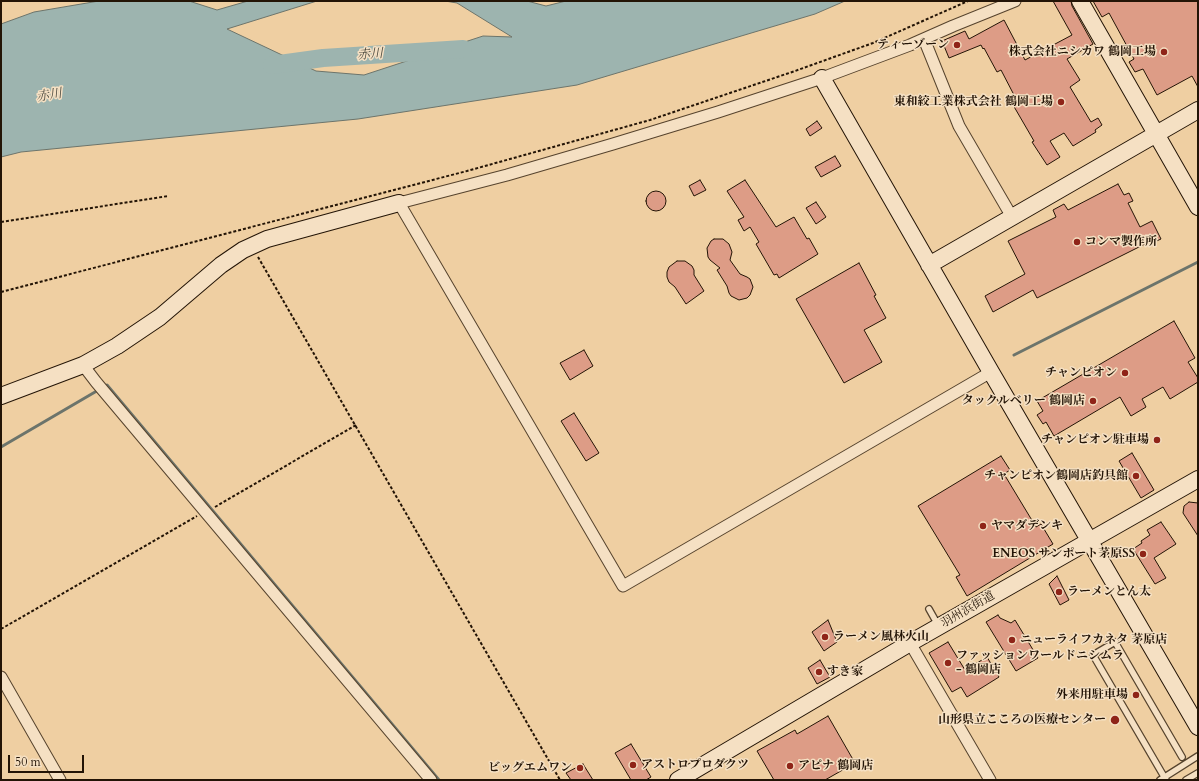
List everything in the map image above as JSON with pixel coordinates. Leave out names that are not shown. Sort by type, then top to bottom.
[{"type":"street","points":[[1,396],[83,365],[104,354],[136,334],[174,306],[221,265],[250,246],[282,235],[613,144],[718,112],[822,78],[924,39],[1015,1]]},
{"type":"street","points":[[1080,1],[1198,207]]},
{"type":"street","points":[[924,39],[959,126],[1012,217]]},
{"type":"street","points":[[822,78],[1089,542],[1198,728]]},
{"type":"street","points":[[929,265],[1198,110]]},
{"type":"street","points":[[399,203],[623,586],[991,372]]},
{"type":"street","points":[[83,365],[430,780]]},
{"type":"street","name":"羽州浜街道","points":[[678,780],[910,643],[1198,480]]},
{"type":"street","points":[[910,643],[990,780]]},
{"type":"street","points":[[1,677],[60,780]]},
{"type":"lane","points":[[929,609],[939,627]]},
{"type":"lane","points":[[1182,757],[1115,642],[1093,655],[1164,779],[1198,756]]},
{"type":"lane","points":[[1186,780],[1198,773]]},
{"type":"path","points":[[1,292],[467,171],[650,120],[873,43],[968,1]]},
{"type":"path","points":[[1,222],[168,196]]},
{"type":"path","points":[[250,246],[356,425],[560,780]]},
{"type":"path","points":[[1,629],[356,425]]},
{"type":"water","points":[[99,1],[189,1],[217,10],[248,1],[317,1],[227,29],[316,71],[364,75],[483,36],[512,37],[457,3],[445,1],[527,1],[546,6],[566,1],[845,1],[815,14],[577,85],[358,119],[21,152],[1,157],[1,24],[34,12]]},
{"type":"building","points":[[1053,1],[1071,1],[1072,6],[1093,44],[1067,59],[1080,80],[1070,87],[1091,122],[1098,118],[1102,125],[1095,130],[1096,132],[1073,146],[1064,133],[1050,141],[1060,157],[1047,165],[1032,142],[1034,141],[1009,98],[1014,95],[1001,70],[997,72],[984,48],[983,49],[981,45],[949,58],[942,41],[965,31],[969,39],[1004,20],[1025,60],[1072,35]]},
{"type":"building","name":"株式会社ニシカワ 鶴岡工場","points":[[1093,1],[1198,1],[1198,87],[1192,76],[1157,95],[1143,69],[1135,72],[1129,62],[1134,59],[1109,13],[1102,17]]},
{"type":"building","points":[[817,121],[822,128],[810,136],[806,129]]},
{"type":"building","points":[[835,156],[841,166],[821,177],[815,167]]},
{"type":"building","points":[[700,180],[706,190],[694,196],[689,186]]},
{"type":"building","points":[[745,180],[776,227],[794,217],[818,254],[779,278],[777,274],[774,275],[756,244],[759,242],[750,227],[744,231],[738,220],[744,217],[727,191]]},
{"type":"building","name":"コンマ製作所","points":[[1118,184],[1124,195],[1129,193],[1133,201],[1128,203],[1140,227],[1152,221],[1161,239],[1152,243],[1151,241],[1037,298],[1033,290],[993,312],[985,296],[1025,274],[1008,241],[1056,217],[1053,210],[1064,204],[1068,210]]},
{"type":"building","points":[[652,191],[660,191],[666,197],[666,205],[660,211],[652,211],[646,205],[646,197]]},
{"type":"building","points":[[816,202],[826,217],[816,224],[806,208]]},
{"type":"building","points":[[714,239],[723,239],[729,244],[732,252],[730,260],[740,274],[750,279],[753,287],[747,298],[739,300],[731,296],[727,286],[717,270],[720,268],[708,257],[707,248]]},
{"type":"building","points":[[677,261],[685,261],[692,266],[694,275],[704,291],[686,304],[675,287],[669,282],[667,277],[669,267]]},
{"type":"building","points":[[859,263],[886,318],[864,330],[882,362],[844,383],[796,299]]},
{"type":"building","name":"チャンピオン","points":[[1174,321],[1195,358],[1188,362],[1198,378],[1198,382],[1170,399],[1163,387],[1142,399],[1146,407],[1131,416],[1120,397],[1054,436],[1046,422],[1043,424],[1037,415],[1043,411],[1037,401]]},
{"type":"building","points":[[584,350],[593,366],[570,380],[560,363]]},
{"type":"building","points":[[574,413],[599,453],[586,461],[561,421]]},
{"type":"building","name":"チャンピオン鶴岡店釣具館","points":[[1132,453],[1154,490],[1141,498],[1119,461]]},
{"type":"building","name":"ヤマダデンキ","points":[[1001,456],[1010,470],[1004,474],[1036,527],[1041,524],[1053,544],[967,596],[956,577],[960,575],[918,506]]},
{"type":"building","points":[[1189,502],[1198,503],[1198,536],[1183,513],[1184,506]]},
{"type":"building","name":"ENEOS サンポート茅原SS","points":[[1161,522],[1176,544],[1154,558],[1166,578],[1155,584],[1133,549],[1150,535],[1147,530]]},
{"type":"building","name":"ラーメンとん太","points":[[1057,576],[1069,600],[1060,605],[1049,584]]},
{"type":"building","name":"ニューライフカネタ 茅原店","points":[[998,615],[1000,618],[1011,623],[1015,620],[1038,658],[1016,671],[986,622]]},
{"type":"building","name":"ラーメン風林火山","points":[[828,620],[837,642],[824,651],[812,632]]},
{"type":"building","name":"ファッションワールドニシムラ - 鶴岡店","points":[[948,642],[965,670],[987,657],[999,677],[967,697],[961,687],[952,692],[929,653]]},
{"type":"building","name":"すき家","points":[[820,660],[830,677],[817,684],[808,668]]},
{"type":"building","points":[[828,716],[855,763],[825,780],[774,780],[757,751],[795,730],[797,734]]},
{"type":"building","name":"アストロプロダクツ","points":[[631,744],[651,777],[646,780],[631,780],[615,753]]},
{"type":"building","name":"ビッグエムワン","points":[[583,764],[593,780],[571,780],[566,773]]},
{"type":"waterway","name":"赤川","points":[[272,65],[323,58],[463,49]]},
{"type":"waterway","points":[[1014,355],[1198,262]]},
{"type":"waterway","points":[[1,447],[107,385],[439,780]]},
{"type":"place","name":"ティーゾーン","points":[[957,45]]},
{"type":"place","name":"株式会社ニシカワ 鶴岡工場","points":[[1164,52]]},
{"type":"place","name":"東和絞工業株式会社 鶴岡工場","points":[[1061,102]]},
{"type":"place","name":"コンマ製作所","points":[[1077,242]]},
{"type":"place","name":"チャンピオン","points":[[1125,373]]},
{"type":"place","name":"タックルベリー 鶴岡店","points":[[1093,401]]},
{"type":"place","name":"チャンピオン駐車場","points":[[1157,440]]},
{"type":"place","name":"チャンピオン鶴岡店釣具館","points":[[1136,476]]},
{"type":"place","name":"ヤマダデンキ","points":[[983,526]]},
{"type":"place","name":"ENEOS サンポート茅原SS","points":[[1143,554]]},
{"type":"place","name":"ラーメンとん太","points":[[1059,592]]},
{"type":"place","name":"ラーメン風林火山","points":[[825,637]]},
{"type":"place","name":"ニューライフカネタ 茅原店","points":[[1012,640]]},
{"type":"place","name":"ファッションワールドニシムラ - 鶴岡店","points":[[948,663]]},
{"type":"place","name":"すき家","points":[[819,672]]},
{"type":"place","name":"外来用駐車場","points":[[1136,695]]},
{"type":"place","name":"山形県立こころの医療センター","points":[[1115,720]]},
{"type":"place","name":"アストロプロダクツ","points":[[633,765]]},
{"type":"place","name":"アピナ 鶴岡店","points":[[790,766]]},
{"type":"place","name":"ビッグエムワン","points":[[580,768]]}]
